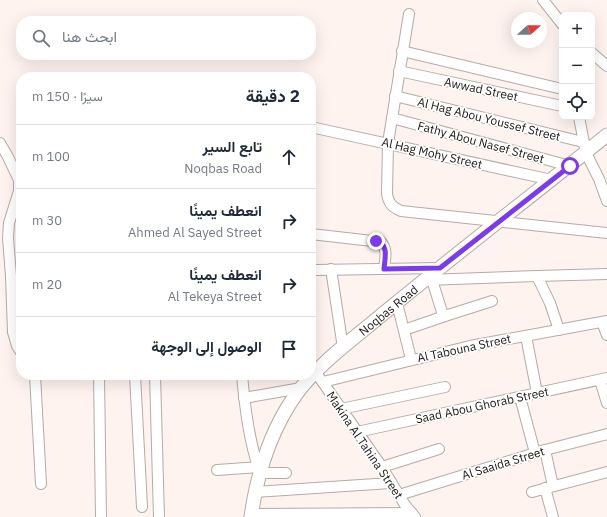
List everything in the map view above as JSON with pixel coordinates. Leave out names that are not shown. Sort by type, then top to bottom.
[{"type":"street","points":[[544,0],[559,20]]},
{"type":"street","points":[[408,14],[388,143],[387,193],[388,201],[393,208],[401,211],[607,232]]},
{"type":"street","points":[[402,51],[559,88]]},
{"type":"street","points":[[595,56],[607,66]]},
{"type":"street","name":"Awwad Street","points":[[399,72],[559,105]]},
{"type":"street","name":"Al Hag Abou Youssef Street","points":[[395,96],[585,147]]},
{"type":"street","name":"Fathy Abou Nasef Street","points":[[392,118],[570,166]]},
{"type":"street","points":[[580,120],[585,147],[607,201]]},
{"type":"street","name":"Al Hag Mohy Street","points":[[316,128],[552,180]]},
{"type":"street","name":"Noqbas Road","points":[[316,374],[343,348],[397,303],[429,280],[440,268],[570,166],[585,147],[607,136]]},
{"type":"street","points":[[0,143],[16,174]]},
{"type":"street","points":[[16,201],[9,223],[8,238],[13,332],[16,346]]},
{"type":"street","points":[[316,235],[381,242],[385,250],[384,269]]},
{"type":"street","points":[[316,270],[440,268]]},
{"type":"street","points":[[331,270],[343,348]]},
{"type":"street","points":[[445,316],[429,280],[607,274]]},
{"type":"street","points":[[537,276],[550,303],[559,330]]},
{"type":"street","points":[[404,330],[492,301]]},
{"type":"street","points":[[397,303],[411,359]]},
{"type":"street","points":[[605,322],[607,335]]},
{"type":"street","name":"Al Tabouna Street","points":[[316,374],[411,359],[470,346],[605,322]]},
{"type":"street","points":[[526,336],[537,393]]},
{"type":"street","name":"Makina Al Tahina Street","points":[[316,374],[414,515]]},
{"type":"street","points":[[603,379],[607,403]]},
{"type":"street","name":"Saad Abou Ghorab Street","points":[[357,432],[603,379]]},
{"type":"street","points":[[35,380],[41,484]]},
{"type":"street","points":[[99,380],[101,517]]},
{"type":"street","points":[[135,380],[142,507]]},
{"type":"street","points":[[155,380],[159,517]]},
{"type":"street","points":[[242,380],[249,431],[259,470]]},
{"type":"street","name":"Noqbas Road","points":[[251,515],[259,470],[291,403],[301,388],[310,380]]},
{"type":"street","points":[[341,409],[445,387]]},
{"type":"street","points":[[244,398],[301,388]]},
{"type":"street","points":[[520,397],[540,451],[549,487],[552,517]]},
{"type":"street","name":"Al Saaida Street","points":[[399,495],[540,451],[607,434]]},
{"type":"street","points":[[382,467],[438,449]]},
{"type":"street","points":[[217,470],[259,470],[286,473]]},
{"type":"street","points":[[532,492],[607,472]]},
{"type":"street","points":[[255,492],[392,483]]},
{"type":"street","points":[[251,515],[414,515]]},
{"type":"route","points":[[376,241],[381,242],[384,246],[384,269],[440,268],[570,166]]}]
